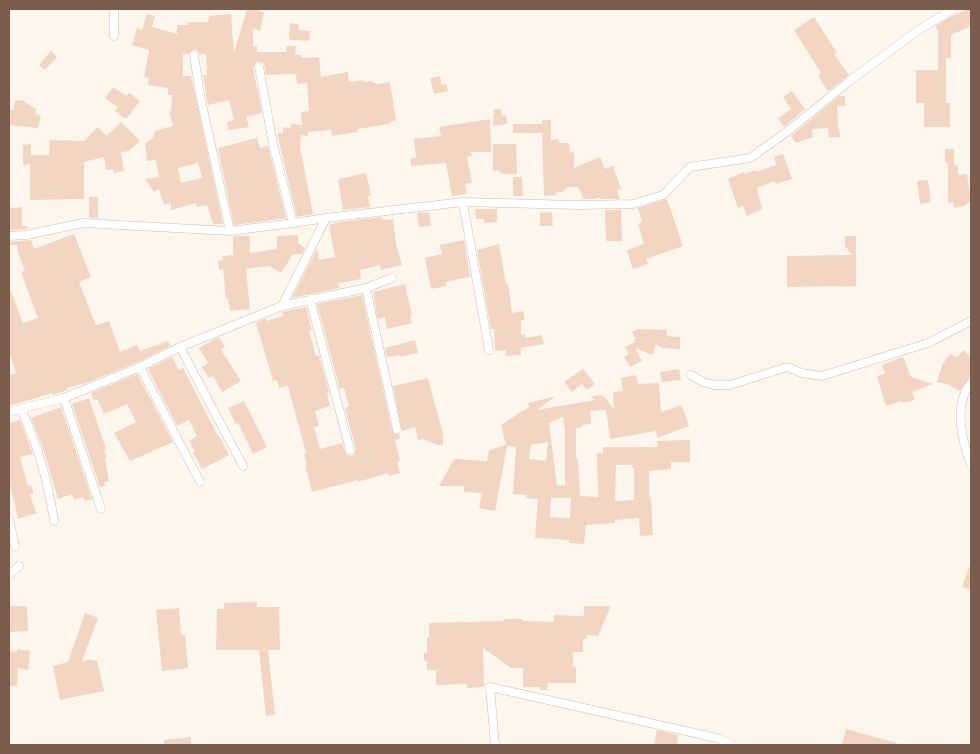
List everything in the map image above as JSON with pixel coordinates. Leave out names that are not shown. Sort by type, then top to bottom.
[{"type":"street","points":[[114,9],[114,36]]},
{"type":"street","points":[[9,236],[26,235],[83,223],[230,231],[463,202],[577,205],[633,204],[663,195],[690,167],[750,158],[788,132],[848,82],[917,31],[953,9]]},
{"type":"street","points":[[194,55],[200,95],[230,231]]},
{"type":"street","points":[[259,67],[273,144],[293,223]]},
{"type":"street","points":[[463,202],[489,350]]},
{"type":"street","points":[[282,306],[326,218]]},
{"type":"street","points":[[9,412],[64,398],[140,367],[180,347],[282,306],[366,288],[392,278]]},
{"type":"street","points":[[366,288],[397,429]]},
{"type":"street","points":[[310,299],[350,450]]},
{"type":"street","points":[[690,375],[714,385],[730,385],[787,367],[802,373],[822,376],[928,343],[971,321]]},
{"type":"street","points":[[180,347],[243,466]]},
{"type":"street","points":[[140,367],[200,482]]},
{"type":"street","points":[[971,383],[967,388],[960,410],[971,465]]},
{"type":"street","points":[[64,398],[101,509]]},
{"type":"street","points":[[21,409],[34,438],[50,493],[54,521]]},
{"type":"street","points":[[9,520],[15,546]]},
{"type":"street","points":[[9,575],[19,566]]},
{"type":"street","points":[[494,745],[490,687],[717,738],[733,745]]},
{"type":"building","points":[[247,9],[254,9],[264,12],[260,31],[253,28],[253,46],[257,46],[257,52],[286,52],[286,46],[296,46],[295,55],[301,55],[301,58],[319,57],[321,77],[348,72],[349,82],[363,80],[364,82],[371,81],[377,84],[390,82],[396,121],[390,122],[390,124],[357,129],[358,132],[332,136],[331,130],[308,132],[308,136],[301,135],[300,147],[313,214],[297,217],[277,133],[283,133],[283,127],[291,128],[291,124],[302,125],[301,112],[309,111],[307,83],[297,84],[296,74],[266,75],[264,64],[260,62],[256,62],[253,68],[262,113],[246,117],[249,127],[228,130],[227,122],[234,120],[229,100],[208,105],[203,75],[207,75],[206,54],[199,54],[194,49],[189,54],[183,54],[183,76],[191,76],[223,224],[213,224],[207,205],[197,207],[196,203],[171,210],[171,203],[164,205],[159,189],[154,192],[145,179],[159,177],[156,160],[147,161],[145,144],[153,138],[155,131],[173,126],[169,111],[171,111],[172,95],[168,95],[168,88],[148,85],[149,78],[144,77],[149,50],[132,45],[137,28],[142,30],[147,14],[155,16],[152,27],[177,34],[177,25],[188,25],[188,22],[208,22],[209,16],[231,14],[234,53]],"holes":[[[198,163],[202,178],[181,183],[178,168]]]},
{"type":"building","points":[[971,9],[971,26],[951,35],[951,58],[946,58],[946,103],[950,103],[950,127],[924,127],[924,103],[916,103],[916,70],[938,70],[938,31],[935,26]]},
{"type":"building","points":[[814,17],[837,53],[834,54],[849,75],[828,91],[818,76],[821,73],[794,30]]},
{"type":"building","points":[[290,23],[299,24],[298,30],[310,31],[309,41],[289,39]]},
{"type":"building","points":[[51,51],[57,57],[45,70],[39,65]]},
{"type":"building","points":[[440,76],[442,85],[446,84],[448,91],[434,94],[430,78]]},
{"type":"building","points":[[113,87],[126,96],[129,93],[140,101],[126,119],[115,111],[118,107],[105,98]]},
{"type":"building","points":[[792,91],[805,109],[784,127],[778,118],[791,109],[783,97]]},
{"type":"building","points":[[839,96],[845,96],[845,106],[837,106],[840,137],[829,138],[828,128],[812,129],[813,137],[796,143],[791,136]]},
{"type":"building","points":[[22,100],[36,109],[35,114],[41,116],[38,128],[9,125],[9,109],[13,110],[15,101]]},
{"type":"building","points":[[494,109],[501,109],[502,116],[506,115],[507,124],[493,126]]},
{"type":"building","points":[[490,119],[491,152],[471,152],[472,156],[467,157],[472,183],[465,184],[467,194],[452,196],[446,163],[411,166],[411,158],[416,158],[414,139],[441,136],[439,127]]},
{"type":"building","points":[[542,120],[551,120],[551,140],[559,139],[559,143],[569,143],[570,153],[574,152],[574,168],[600,157],[605,169],[613,166],[621,189],[617,190],[620,199],[600,199],[599,197],[584,199],[578,187],[568,187],[562,192],[556,192],[557,195],[544,196],[542,133],[513,133],[513,124],[542,124]]},
{"type":"building","points":[[121,122],[140,141],[129,151],[121,152],[124,171],[113,173],[113,169],[106,170],[104,157],[84,162],[84,199],[30,200],[30,164],[23,165],[23,145],[31,144],[31,155],[49,155],[50,140],[84,141],[98,127],[107,136]]},
{"type":"building","points":[[257,138],[260,148],[268,146],[286,218],[234,225],[218,148]]},
{"type":"building","points":[[493,144],[516,144],[517,174],[504,174],[499,172],[499,170],[493,171]]},
{"type":"building","points":[[945,149],[954,149],[954,163],[955,166],[958,166],[958,175],[967,174],[971,201],[964,206],[954,208],[953,202],[948,203],[948,168],[947,162],[945,162]]},
{"type":"building","points":[[783,154],[792,179],[776,184],[775,181],[757,188],[762,209],[747,216],[743,206],[738,208],[728,179],[744,172],[745,174],[755,170],[756,172],[776,165],[774,157]]},
{"type":"building","points":[[366,173],[371,195],[368,196],[370,207],[343,210],[338,179]]},
{"type":"building","points":[[513,177],[522,177],[523,196],[513,196]]},
{"type":"building","points":[[928,180],[931,202],[920,204],[917,181]]},
{"type":"building","points":[[89,197],[98,197],[98,218],[89,218]]},
{"type":"building","points":[[667,199],[683,246],[646,259],[648,264],[633,269],[627,250],[644,244],[638,224],[642,222],[638,208]]},
{"type":"building","points":[[22,207],[22,226],[27,226],[28,229],[9,230],[9,208]]},
{"type":"building","points":[[475,209],[497,209],[497,222],[484,223],[484,219],[476,219]]},
{"type":"building","points":[[605,210],[621,210],[622,241],[606,241]]},
{"type":"building","points":[[429,212],[431,226],[419,227],[417,213]]},
{"type":"building","points":[[552,212],[553,226],[540,226],[540,213]]},
{"type":"building","points":[[383,217],[383,220],[393,219],[396,244],[402,265],[381,270],[380,265],[360,270],[361,279],[338,283],[339,288],[292,298],[317,249],[319,260],[335,257],[329,225]]},
{"type":"building","points":[[74,234],[91,277],[79,282],[96,325],[109,321],[120,352],[137,345],[140,351],[168,341],[170,346],[138,362],[86,383],[67,388],[67,390],[53,395],[52,393],[9,406],[9,375],[16,373],[9,352],[9,286],[23,323],[38,318],[21,272],[25,271],[17,245],[10,245],[10,242],[31,240],[34,249]]},
{"type":"building","points":[[298,235],[298,243],[305,248],[302,254],[293,254],[281,273],[269,266],[246,269],[250,309],[230,311],[228,298],[226,298],[223,269],[219,270],[218,261],[223,260],[223,256],[233,255],[233,236],[250,236],[250,253],[277,249],[277,236]]},
{"type":"building","points":[[845,236],[856,236],[856,286],[787,287],[787,256],[852,255],[845,246]]},
{"type":"building","points":[[464,240],[470,277],[446,282],[446,286],[431,289],[425,258],[442,254],[440,245]]},
{"type":"building","points":[[499,244],[512,313],[523,311],[525,320],[521,320],[521,335],[525,334],[525,338],[542,335],[544,344],[521,348],[521,355],[506,356],[506,350],[495,351],[494,329],[491,329],[477,250]]},
{"type":"building","points":[[405,284],[412,323],[387,329],[385,317],[378,319],[373,292]]},
{"type":"building","points":[[362,295],[392,430],[395,434],[399,434],[400,439],[395,440],[400,461],[397,461],[400,473],[389,476],[388,473],[312,492],[305,465],[307,465],[304,454],[306,453],[288,386],[279,388],[277,380],[273,381],[256,323],[266,318],[267,321],[283,316],[282,312],[306,307],[312,330],[309,331],[316,356],[319,355],[329,392],[327,393],[330,406],[315,411],[319,426],[314,427],[320,449],[342,443],[346,454],[351,456],[356,449],[345,408],[349,406],[344,388],[340,389],[317,304]]},
{"type":"building","points":[[637,329],[667,330],[667,336],[680,337],[680,349],[662,348],[656,344],[652,355],[635,348],[642,361],[630,367],[624,357],[629,354],[625,347],[635,342],[634,340],[636,339],[632,332]]},
{"type":"building","points":[[219,337],[225,347],[221,350],[241,381],[222,392],[213,376],[209,378],[202,367],[208,363],[199,348]]},
{"type":"building","points":[[415,340],[418,353],[400,357],[399,355],[387,357],[385,348]]},
{"type":"building","points":[[963,350],[971,357],[971,377],[960,391],[947,384],[937,382],[942,365],[950,354],[957,357]]},
{"type":"building","points":[[172,357],[179,370],[183,368],[229,455],[202,469],[189,441],[197,436],[189,420],[177,426],[148,369]]},
{"type":"building","points":[[903,357],[911,377],[933,384],[912,392],[915,400],[903,403],[902,401],[886,406],[877,376],[885,374],[882,365]]},
{"type":"building","points":[[583,369],[595,384],[587,390],[582,384],[572,392],[564,382]]},
{"type":"building","points":[[679,369],[681,380],[662,382],[660,372]]},
{"type":"building","points":[[137,374],[173,442],[130,461],[114,433],[136,422],[127,404],[104,414],[97,399],[94,400],[91,393]]},
{"type":"building","points":[[636,375],[638,384],[659,383],[661,412],[682,405],[689,426],[657,438],[656,431],[610,439],[606,410],[590,411],[591,424],[576,428],[576,459],[578,459],[580,496],[598,497],[597,453],[603,453],[603,447],[658,447],[657,441],[690,440],[690,462],[671,462],[671,469],[649,471],[649,497],[651,497],[653,535],[640,536],[639,518],[615,520],[615,523],[586,525],[584,544],[569,543],[569,540],[535,538],[538,499],[526,498],[526,495],[513,494],[516,447],[507,446],[495,511],[479,508],[482,493],[464,492],[464,486],[439,486],[454,459],[487,461],[489,450],[506,445],[501,425],[529,407],[528,403],[556,396],[537,410],[595,400],[591,396],[603,395],[614,410],[613,392],[623,391],[621,378]],"holes":[[[563,417],[565,430],[565,485],[557,486],[549,423]],[[548,442],[546,461],[529,459],[531,445]],[[616,465],[632,465],[632,468],[634,468],[634,500],[615,501]],[[551,498],[571,498],[570,518],[550,517]]]},
{"type":"building","points":[[428,378],[443,434],[443,445],[437,445],[423,439],[418,440],[415,427],[402,431],[393,386]]},
{"type":"building","points":[[89,398],[106,449],[104,450],[107,458],[105,458],[109,481],[104,482],[105,486],[100,487],[72,404]]},
{"type":"building","points":[[244,401],[267,447],[253,454],[238,423],[236,424],[228,408]]},
{"type":"building","points":[[61,407],[92,499],[85,501],[83,497],[74,500],[72,494],[58,499],[43,448],[31,418]]},
{"type":"building","points":[[20,420],[33,454],[20,457],[28,486],[31,485],[34,493],[30,494],[36,513],[18,519],[9,480],[9,423]]},
{"type":"building","points":[[971,565],[971,590],[962,587]]},
{"type":"building","points":[[257,602],[257,607],[279,607],[280,650],[268,650],[275,715],[266,716],[259,650],[216,650],[217,609],[224,609],[224,603]]},
{"type":"building","points":[[9,606],[27,606],[28,631],[9,632]]},
{"type":"building","points":[[584,606],[611,606],[598,636],[587,635],[586,639],[583,639],[583,652],[573,652],[573,667],[576,667],[576,683],[548,683],[547,690],[540,690],[540,687],[523,687],[523,668],[511,668],[483,648],[484,687],[467,688],[467,684],[436,685],[436,670],[427,670],[427,661],[424,661],[424,653],[427,653],[429,623],[504,621],[504,619],[554,622],[554,615],[584,616]]},
{"type":"building","points":[[179,608],[181,635],[185,635],[188,668],[162,671],[156,610]]},
{"type":"building","points":[[85,613],[98,618],[82,661],[97,660],[104,691],[60,700],[53,666],[68,662]]},
{"type":"building","points":[[17,649],[30,651],[28,670],[18,668],[17,686],[9,686],[9,651],[17,652]]},
{"type":"building","points":[[846,729],[897,743],[897,745],[842,745]]},
{"type":"building","points":[[657,730],[678,735],[677,745],[654,745]]},
{"type":"building","points":[[191,737],[191,745],[164,745],[164,740]]}]
